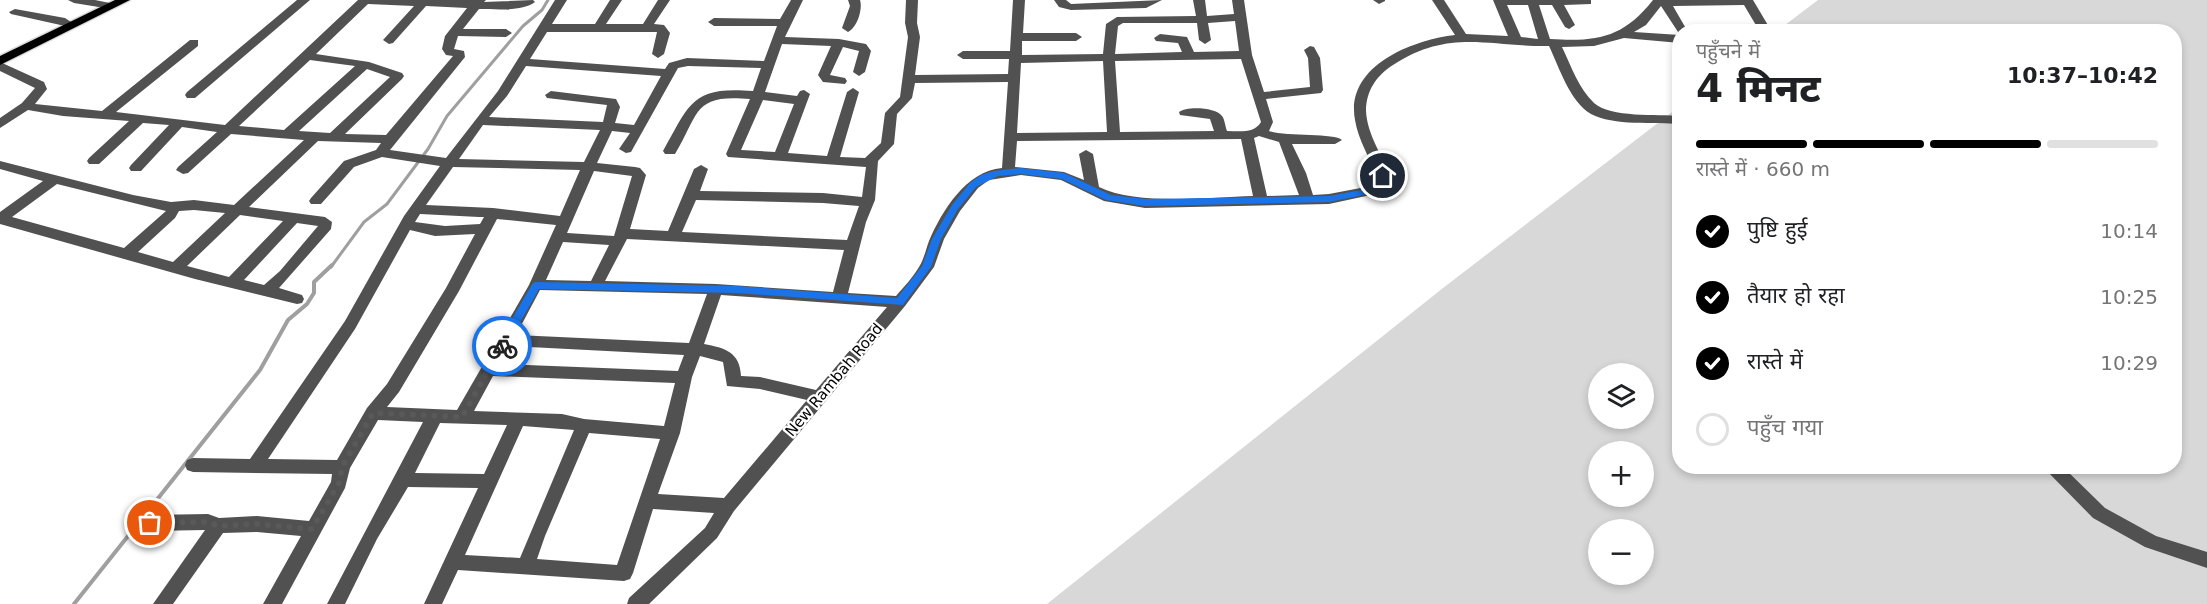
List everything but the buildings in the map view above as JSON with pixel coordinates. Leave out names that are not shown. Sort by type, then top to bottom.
[{"type":"main road","points":[[0,54],[65,22],[107,4],[124,0]]},
{"type":"main road","points":[[0,61],[107,4]]},
{"type":"street","points":[[74,0],[107,4]]},
{"type":"street","points":[[190,94],[304,0]]},
{"type":"street","points":[[183,170],[366,0],[478,2],[500,6],[529,2]]},
{"type":"street","points":[[254,466],[350,325],[406,224],[480,121],[503,93],[561,0]]},
{"type":"street","points":[[599,27],[616,0]]},
{"type":"street","points":[[647,27],[664,0]]},
{"type":"street","points":[[797,0],[784,23],[758,96],[732,154],[870,161],[887,144],[891,113],[906,98],[914,38],[911,23],[912,0]]},
{"type":"street","points":[[854,0],[856,6],[852,28],[859,46]]},
{"type":"street","points":[[1008,172],[1019,0]]},
{"type":"street","points":[[1060,0],[1063,5],[1071,7],[1146,5],[1156,0]]},
{"type":"street","points":[[1198,0],[1205,40]]},
{"type":"street","points":[[1238,0],[1246,55],[1267,122],[1266,127],[1254,134]]},
{"type":"street","points":[[1438,0],[1463,38]]},
{"type":"street","points":[[389,40],[420,1]]},
{"type":"street","points":[[1516,40],[1499,1],[1587,2]]},
{"type":"street","points":[[1533,1],[1550,44],[1576,87],[1596,111],[1672,119]]},
{"type":"street","points":[[1663,1],[1748,1],[1761,24]]},
{"type":"street","points":[[1663,1],[1677,24]]},
{"type":"street","name":"New Rambah Road","points":[[636,604],[711,533],[728,506],[900,302],[927,267],[937,239],[955,208],[973,185],[984,177],[1008,172],[1064,176],[1109,198],[1134,202],[1307,199],[1355,195],[1375,190],[1380,185],[1383,176],[1361,124],[1360,109],[1362,90],[1382,67],[1411,50],[1435,42],[1463,38],[1550,44],[1606,39],[1645,20],[1663,1]]},
{"type":"street","points":[[381,153],[390,139],[459,57],[459,54],[450,52],[448,49],[451,36],[478,2]]},
{"type":"street","points":[[1556,2],[1569,25]]},
{"type":"street","points":[[15,12],[65,22]]},
{"type":"street","points":[[1114,136],[1109,57],[1111,27],[1117,21],[1240,17]]},
{"type":"street","points":[[714,22],[784,23]]},
{"type":"street","points":[[543,28],[647,27],[664,30],[658,54]]},
{"type":"street","points":[[455,32],[506,33]]},
{"type":"street","points":[[1620,34],[1672,38]]},
{"type":"street","points":[[1017,37],[1076,37]]},
{"type":"street","points":[[1160,38],[1183,40],[1190,57]]},
{"type":"street","points":[[778,40],[859,46],[865,49],[859,72]]},
{"type":"street","points":[[839,43],[824,75],[827,79],[841,81]]},
{"type":"street","points":[[105,115],[194,44]]},
{"type":"street","points":[[1259,96],[1317,90],[1314,58],[1310,50]]},
{"type":"street","points":[[963,55],[1190,57],[1246,55]]},
{"type":"street","points":[[306,56],[393,71],[398,76],[333,138]]},
{"type":"street","points":[[522,62],[669,73]]},
{"type":"street","points":[[625,170],[638,130],[673,66],[687,62],[769,65]]},
{"type":"street","points":[[287,135],[364,65]]},
{"type":"street","points":[[0,66],[40,85],[41,89],[26,106],[0,124]]},
{"type":"street","points":[[909,79],[1014,78]]},
{"type":"street","points":[[833,159],[853,92]]},
{"type":"street","points":[[462,417],[536,285],[608,126],[614,107],[612,102],[551,95]]},
{"type":"street","points":[[670,151],[698,102],[705,97],[712,95],[802,97],[780,156]]},
{"type":"street","points":[[26,106],[287,135],[390,139]]},
{"type":"street","points":[[1185,112],[1213,115],[1217,118],[1221,135]]},
{"type":"street","points":[[94,161],[140,118]]},
{"type":"street","points":[[480,121],[608,126],[638,130]]},
{"type":"street","points":[[136,168],[178,123]]},
{"type":"street","points":[[1254,134],[1261,200]]},
{"type":"street","points":[[1010,137],[1254,134],[1295,141],[1335,140]]},
{"type":"street","points":[[176,268],[315,137]]},
{"type":"street","points":[[1285,143],[1299,173],[1307,199]]},
{"type":"street","points":[[316,201],[349,164],[381,153],[450,163],[590,166],[635,171],[640,179],[620,238],[595,287]]},
{"type":"street","points":[[1086,154],[1092,189]]},
{"type":"street","points":[[840,297],[867,202],[873,165],[870,161]]},
{"type":"street","points":[[0,165],[133,200],[171,207],[194,205],[325,222],[326,226],[285,275],[268,290]]},
{"type":"street","points":[[673,236],[701,169]]},
{"type":"street","points":[[0,219],[55,179]]},
{"type":"street","points":[[691,195],[823,198],[867,202]]},
{"type":"street","points":[[128,253],[170,215],[173,210],[171,207]]},
{"type":"street","points":[[417,209],[493,213],[566,221]]},
{"type":"street","points":[[272,604],[339,483],[342,467],[373,413],[393,388],[452,291],[493,213]]},
{"type":"street","points":[[233,282],[295,217]]},
{"type":"street","points":[[0,219],[297,299]]},
{"type":"street","points":[[406,224],[426,231],[442,232],[485,228]]},
{"type":"street","points":[[558,237],[673,236],[854,245]]},
{"type":"street","points":[[536,285],[716,289],[900,302]]},
{"type":"street","points":[[453,562],[624,573],[636,530],[672,433],[684,377],[693,349],[716,289]]},
{"type":"street","points":[[505,340],[693,349],[728,356],[734,371],[733,382],[760,383],[820,397]]},
{"type":"street","points":[[489,370],[684,377]]},
{"type":"street","points":[[373,413],[562,421],[584,426],[672,433]]},
{"type":"street","points":[[336,604],[435,416]]},
{"type":"street","points":[[433,604],[518,419]]},
{"type":"street","points":[[526,566],[536,536],[584,426]]},
{"type":"street","points":[[193,465],[342,467]]},
{"type":"street","points":[[2058,474],[2099,513],[2151,542],[2207,560]]},
{"type":"street","points":[[403,480],[488,481]]},
{"type":"street","points":[[648,501],[728,506]]},
{"type":"street","points":[[150,523],[208,522],[218,526],[257,524],[312,529]]},
{"type":"street","points":[[162,604],[218,526]]},
{"type":"shaded area","points":[[1818,0],[2207,0],[2207,604],[1047,604],[1443,288],[1672,112],[1672,474],[2182,474],[2182,24],[1786,24]]},
{"type":"waterway","points":[[331,267],[364,222],[387,204],[428,149],[447,116],[523,26],[542,10],[548,0]]},
{"type":"waterway","points":[[74,604],[260,370],[288,320],[307,304],[314,293],[314,282],[332,265]]},
{"type":"way so far","points":[[150,523],[208,522],[218,526],[257,524],[312,529],[339,483],[342,467],[373,413],[462,417],[502,346]]},
{"type":"route","points":[[502,346],[536,285],[716,289],[900,302],[927,267],[937,239],[955,208],[973,185],[984,177],[998,173],[1021,171],[1064,176],[1109,198],[1145,202],[1329,199],[1375,190],[1380,185],[1383,176]]}]
